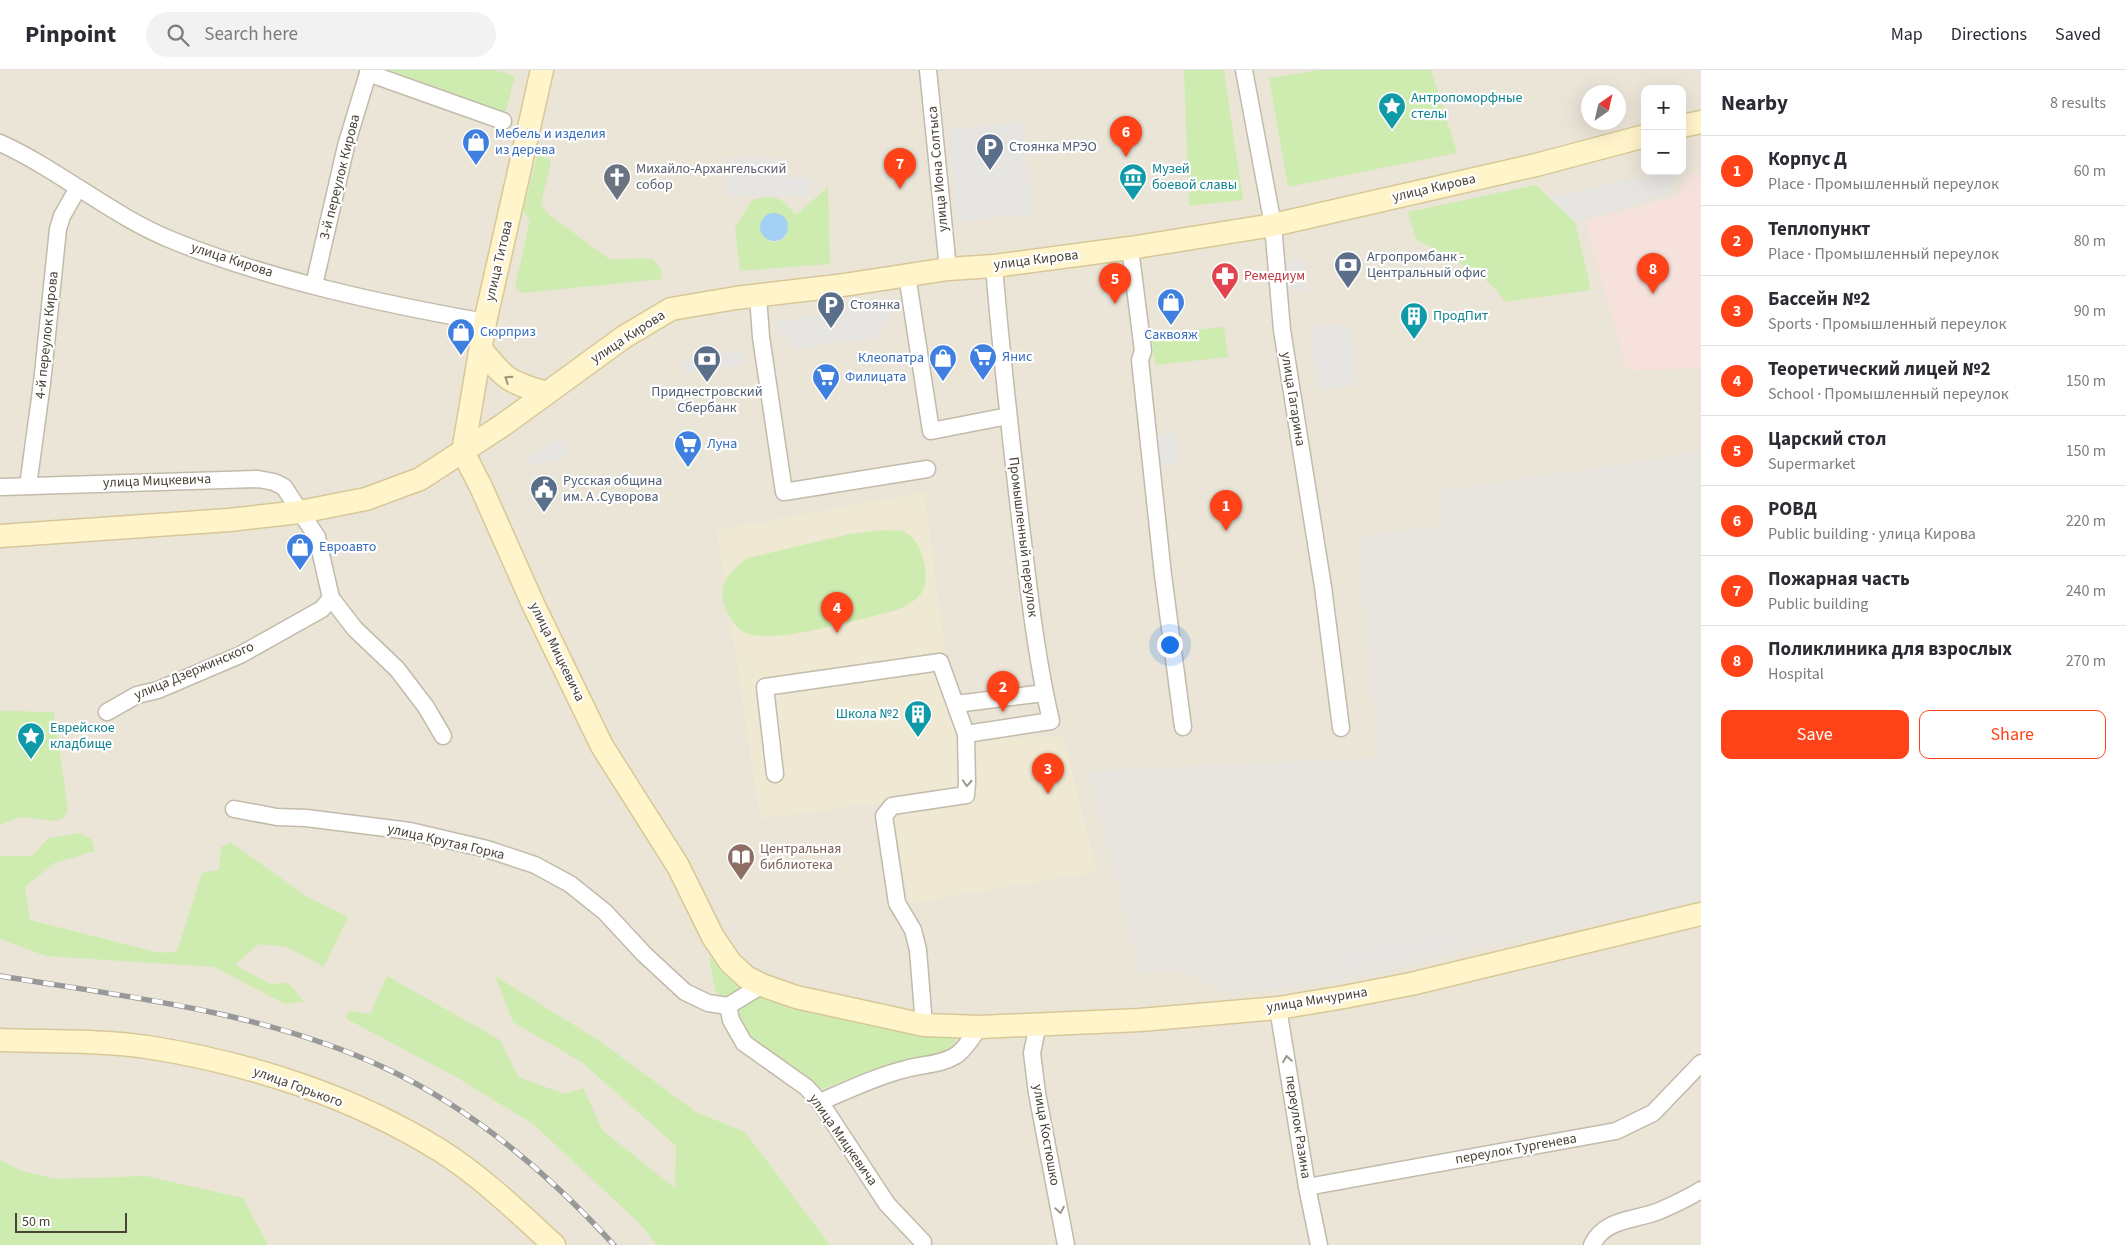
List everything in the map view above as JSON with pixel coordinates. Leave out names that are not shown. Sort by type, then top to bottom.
[{"type":"main road","name":"улица Титова","points":[[462,452],[485,322],[542,70]]},
{"type":"main road","points":[[1686,125],[1701,122]]},
{"type":"main road","name":"улица Кирова","points":[[462,452],[624,337],[671,309],[736,298],[948,269],[994,266],[1130,248],[1272,225],[1536,165],[1641,137]]},
{"type":"main road","points":[[481,349],[501,374],[514,383],[546,393]]},
{"type":"main road","points":[[0,536],[180,524],[300,512],[366,499],[420,479],[462,452]]},
{"type":"main road","name":"улица Мицкевича","points":[[462,452],[481,487],[533,604],[602,746],[678,866],[713,937],[730,962],[746,977],[762,986],[796,997],[924,1025]]},
{"type":"main road","name":"улица Мичурина","points":[[924,1025],[980,1026],[1140,1020],[1278,1008],[1411,984],[1701,914]]},
{"type":"main road","name":"улица Горького","points":[[0,1040],[146,1047],[226,1062],[280,1078],[386,1120],[442,1151],[498,1193],[554,1245]]},
{"type":"street","name":"улица Иона Солтыса","points":[[928,70],[948,269]]},
{"type":"street","name":"улица Гагарина","points":[[1244,70],[1272,225],[1281,326],[1322,587],[1341,728]]},
{"type":"street","points":[[368,72],[503,121]]},
{"type":"street","name":"3-й переулок Кирова","points":[[314,285],[346,146],[368,72]]},
{"type":"street","name":"улица Кирова","points":[[0,143],[120,214],[173,241],[244,265],[314,285],[485,322]]},
{"type":"street","name":"4-й переулок Кирова","points":[[28,486],[42,383],[58,229],[62,216],[78,188]]},
{"type":"street","points":[[1130,248],[1143,351],[1140,360],[1161,555],[1183,727]]},
{"type":"street","name":"Промышленный переулок","points":[[966,734],[1051,721],[1044,693],[1029,592],[1008,416],[994,266]]},
{"type":"street","points":[[907,275],[931,430],[1008,416]]},
{"type":"street","points":[[758,296],[761,337],[784,492],[927,469]]},
{"type":"street","name":"улица Мицкевича","points":[[0,488],[258,479],[274,482],[284,487],[300,512]]},
{"type":"street","points":[[300,512],[317,537],[331,598],[356,629],[397,669],[426,708],[443,736]]},
{"type":"street","name":"улица Дзержинского","points":[[107,712],[136,695],[158,690],[240,655],[322,609],[331,598]]},
{"type":"street","points":[[776,774],[765,687],[940,662],[966,734],[968,783],[966,795],[892,806],[884,816],[897,903],[913,930],[918,950],[924,1025]]},
{"type":"street","points":[[956,704],[1044,693]]},
{"type":"street","name":"улица Крутая Горка","points":[[234,809],[277,817],[306,818],[410,830],[487,849],[534,865],[570,884],[605,912],[644,954],[685,992],[708,1003],[728,1006]]},
{"type":"street","points":[[728,1006],[762,986]]},
{"type":"street","name":"улица Мицкевича","points":[[728,1006],[731,1020],[744,1043],[806,1087],[820,1102],[887,1204],[923,1242]]},
{"type":"street","name":"переулок Разина","points":[[1278,1008],[1307,1187],[1319,1245]]},
{"type":"street","name":"улица Костюшко","points":[[1038,1024],[1032,1053],[1037,1093],[1066,1245]]},
{"type":"street","points":[[820,1102],[859,1085],[899,1071],[947,1060],[966,1046],[980,1026]]},
{"type":"street","name":"переулок Тургенева","points":[[1307,1187],[1616,1130],[1653,1113],[1701,1063]]},
{"type":"street","points":[[1592,1245],[1597,1235],[1609,1225],[1658,1212],[1701,1190]]},
{"type":"shaded area","points":[[0,70],[1701,70],[1701,1245],[0,1245]]},
{"type":"shaded area","name":"Стоянка МРЭО","points":[[1022,122],[1032,214],[958,221],[949,129]]},
{"type":"shaded area","points":[[725,158],[785,159],[785,177],[811,178],[811,196],[727,196]]},
{"type":"shaded area","points":[[1701,173],[1701,368],[1627,371],[1585,221],[1677,196],[1687,176]]},
{"type":"shaded area","points":[[1650,175],[1676,175],[1669,195],[1575,222],[1549,198]]},
{"type":"shaded area","points":[[1304,259],[1307,290],[1289,290],[1286,260]]},
{"type":"shaded area","name":"Стоянка","points":[[895,303],[878,337],[794,349],[773,322]]},
{"type":"shaded area","points":[[1350,325],[1357,385],[1317,389],[1310,327]]},
{"type":"shaded area","points":[[742,350],[744,364],[685,374],[682,359]]},
{"type":"shaded area","points":[[1175,433],[1179,465],[1160,467],[1156,435]]},
{"type":"shaded area","points":[[559,438],[570,455],[529,467],[528,457]]},
{"type":"shaded area","points":[[1701,452],[1701,900],[1627,918],[1494,944],[1389,972],[1345,981],[1232,995],[1193,977],[1170,970],[1140,974],[1088,771],[1378,758],[1357,537],[1441,526],[1439,491]]},
{"type":"shaded area","points":[[924,492],[957,740],[1064,736],[1096,872],[909,904],[891,801],[760,819],[717,530]]},
{"type":"shaded area","points":[[1453,934],[1454,947],[1343,967],[1341,956]]},
{"type":"green space","points":[[369,70],[494,70],[515,76],[503,121]]},
{"type":"green space","points":[[1184,70],[1224,70],[1243,200],[1189,206]]},
{"type":"green space","points":[[1321,70],[1431,70],[1457,153],[1288,187],[1269,78]]},
{"type":"green space","points":[[538,152],[551,161],[541,204],[548,214],[609,259],[653,259],[661,269],[662,279],[522,293],[515,287],[530,220],[523,211]]},
{"type":"green space","points":[[1536,185],[1575,222],[1591,290],[1505,302],[1498,292],[1478,274],[1416,239],[1408,212]]},
{"type":"green space","points":[[828,187],[830,264],[740,271],[735,228],[752,200],[767,197],[777,198],[786,204],[796,215]],"holes":[[[774,213],[786,236],[778,241],[768,241],[765,216]]]},
{"type":"green space","points":[[1224,327],[1228,357],[1155,365],[1151,334]]},
{"type":"green space","points":[[882,530],[902,531],[909,534],[915,540],[923,557],[926,576],[925,585],[920,595],[907,605],[897,610],[842,624],[775,636],[757,636],[744,632],[737,627],[728,614],[722,594],[725,582],[732,571],[748,558],[849,534]]},
{"type":"green space","name":"Еврейское кладбище","points":[[0,711],[54,712],[68,809],[64,818],[55,821],[20,817],[0,825]]},
{"type":"green space","points":[[81,833],[92,840],[95,851],[54,863],[25,887],[30,920],[160,953],[177,951],[202,873],[219,870],[221,847],[230,842],[306,896],[348,917],[324,967],[287,947],[259,944],[235,965],[270,984],[289,983],[304,1002],[285,1004],[214,967],[46,956],[0,939],[0,856],[32,856],[48,838]]},
{"type":"green space","points":[[709,957],[744,983],[737,993],[723,997],[715,991]]},
{"type":"green space","points":[[387,976],[500,1040],[518,1077],[565,1094],[583,1088],[603,1131],[675,1188],[676,1146],[583,1063],[513,1022],[495,976],[598,1040],[696,1112],[745,1132],[830,1245],[657,1245],[639,1223],[533,1124],[454,1076],[345,1018],[349,1011],[370,1014]]},
{"type":"green space","points":[[758,994],[919,1037],[957,1036],[953,1046],[943,1056],[862,1076],[815,1091],[744,1040],[733,1017],[738,1009]]},
{"type":"green space","points":[[0,1160],[22,1171],[56,1179],[146,1176],[243,1198],[268,1245],[0,1245]]},
{"type":"water","points":[[774,213],[784,217],[788,227],[784,237],[774,241],[764,237],[760,227],[764,217]]},
{"type":"railway","points":[[0,976],[147,1000],[244,1020],[292,1033],[339,1049],[385,1068],[449,1103],[508,1145],[563,1193],[614,1245]]},
{"type":"place","name":"Антропоморфные стелы","points":[[1392,130]]},
{"type":"place","name":"РОВД","points":[[1126,157]]},
{"type":"place","name":"Мебель и изделия из дерева","points":[[476,166]]},
{"type":"place","name":"Стоянка МРЭО","points":[[990,171]]},
{"type":"place","name":"Пожарная часть","points":[[900,189]]},
{"type":"place","name":"Михайло-Архангельский собор","points":[[617,201]]},
{"type":"place","name":"Музей боевой славы","points":[[1133,201]]},
{"type":"place","name":"Агропромбанк - Центральный офис","points":[[1348,289]]},
{"type":"place","name":"Поликлиника для взрослых","points":[[1653,294]]},
{"type":"place","name":"Ремедиум","points":[[1225,300]]},
{"type":"place","name":"Царский стол","points":[[1115,304]]},
{"type":"place","name":"Саквояж","points":[[1171,326]]},
{"type":"place","name":"Стоянка","points":[[831,329]]},
{"type":"place","name":"ПродПит","points":[[1414,340]]},
{"type":"place","name":"Сюрприз","points":[[461,356]]},
{"type":"place","name":"Янис","points":[[983,381]]},
{"type":"place","name":"Клеопатра","points":[[943,382]]},
{"type":"place","name":"Приднестровский Сбербанк","points":[[707,383]]},
{"type":"place","name":"Филицата","points":[[826,401]]},
{"type":"place","name":"Луна","points":[[688,468]]},
{"type":"place","name":"Русская община им. А .Суворова","points":[[544,513]]},
{"type":"place","name":"Корпус Д","points":[[1226,531]]},
{"type":"place","name":"Евроавто","points":[[300,571]]},
{"type":"place","name":"Теоретический лицей №2","points":[[837,633]]},
{"type":"place","name":"Теплопункт","points":[[1003,712]]},
{"type":"place","name":"Школа №2","points":[[918,738]]},
{"type":"place","name":"Еврейское кладбище","points":[[31,760]]},
{"type":"place","name":"Бассейн №2","points":[[1048,794]]},
{"type":"place","name":"Центральная библиотека","points":[[741,881]]}]
